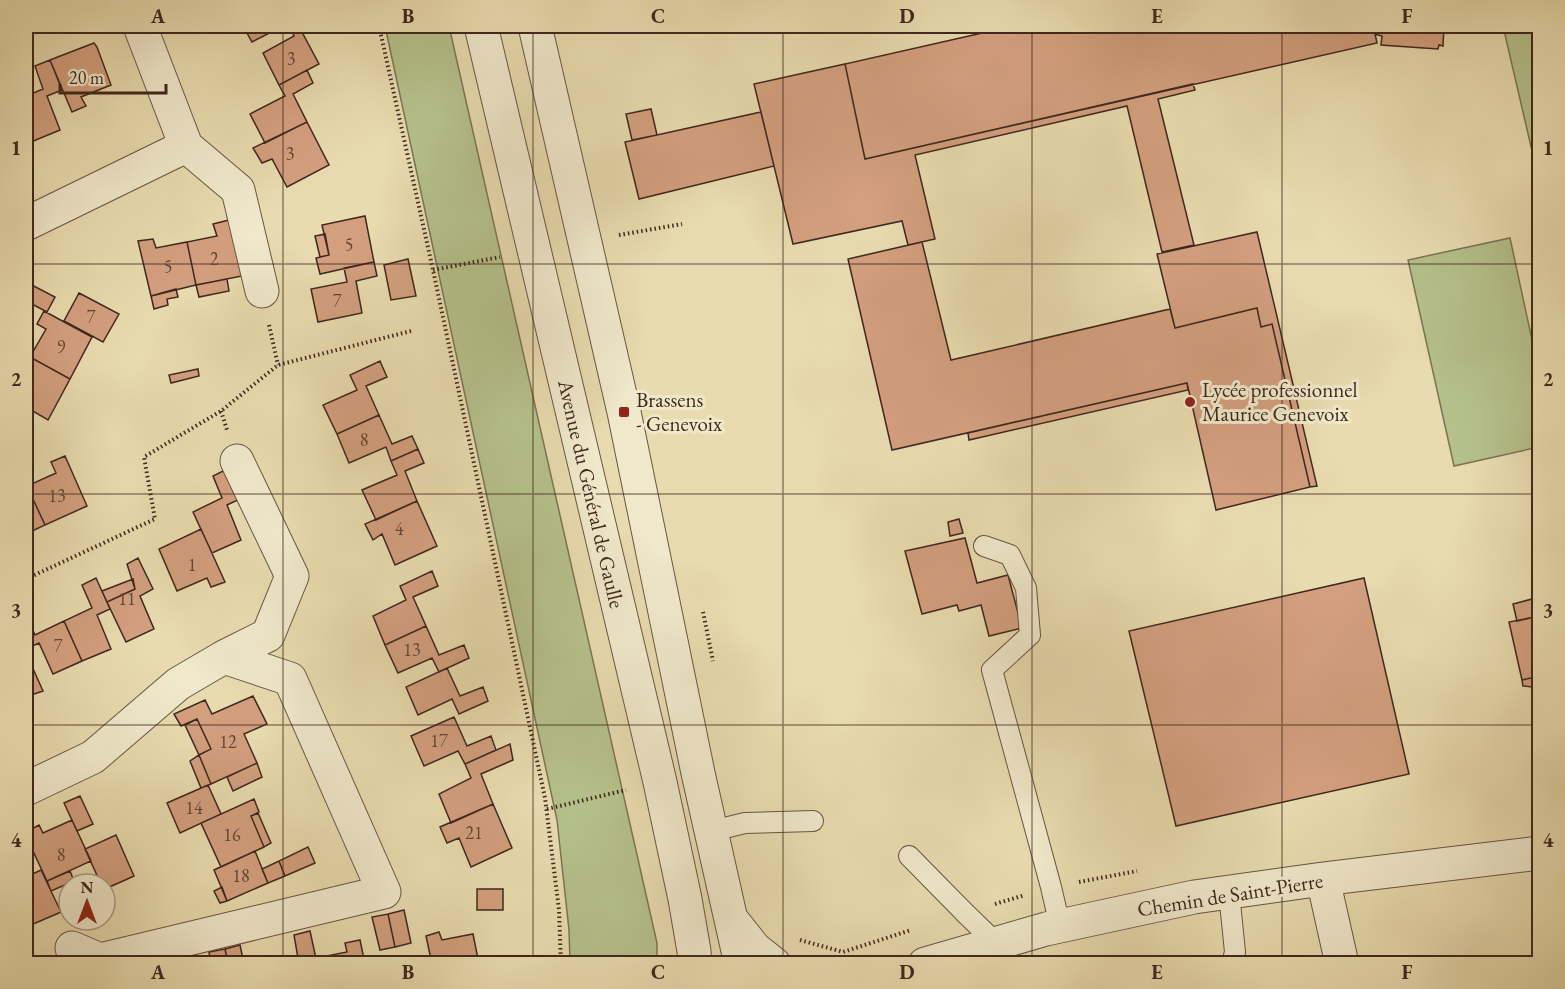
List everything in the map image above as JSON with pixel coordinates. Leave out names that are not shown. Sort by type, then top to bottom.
[{"type":"street","points":[[140,26],[186,146],[238,190],[262,291]]},
{"type":"street","name":"Avenue du Général de Gaulle","points":[[481,26],[660,782],[685,898],[695,963]]},
{"type":"street","points":[[535,26],[624,412],[698,772],[741,963]]},
{"type":"street","points":[[26,224],[186,146]]},
{"type":"street","points":[[26,789],[93,757],[178,684],[268,635],[292,576],[237,461]]},
{"type":"street","points":[[72,948],[100,960],[384,892],[290,679],[224,657]]},
{"type":"street","name":"Chemin de Saint-Pierre","points":[[925,963],[1060,926],[1194,897],[1539,853]]},
{"type":"street","points":[[1323,879],[1342,963]]},
{"type":"street","points":[[732,920],[755,949],[774,963]]},
{"type":"lane","points":[[984,546],[1010,555],[1026,588],[1030,635],[993,670],[1060,926]]},
{"type":"lane","points":[[712,831],[745,823],[813,821]]},
{"type":"lane","points":[[909,856],[996,943]]},
{"type":"lane","points":[[1229,893],[1235,952],[1232,963]]},
{"type":"path","points":[[379,26],[547,809],[559,910],[561,963]]},
{"type":"path","points":[[262,291],[278,365]]},
{"type":"path","points":[[26,579],[155,519],[144,457],[221,411],[278,365],[411,331]]},
{"type":"path","points":[[547,809],[632,789]]},
{"type":"green space","points":[[385,26],[449,26],[657,943],[657,963],[570,963],[569,930],[557,820]]},
{"type":"green space","points":[[1503,26],[1532,26],[1540,57],[1539,181]]},
{"type":"green space","points":[[1510,238],[1539,372],[1539,447],[1454,466],[1408,260]]},
{"type":"building","points":[[243,26],[283,26],[252,42]]},
{"type":"building","points":[[289,26],[317,26],[303,34],[319,64],[279,85],[263,53],[294,36]]},
{"type":"building","points":[[1013,26],[1444,26],[1443,46],[1439,45],[1438,49],[1381,45],[1382,36],[1375,34],[1377,43],[865,159],[845,64]]},
{"type":"building","points":[[94,43],[111,85],[81,97],[86,106],[72,112],[50,60]]},
{"type":"building","points":[[50,60],[62,90],[47,96],[60,130],[31,142],[26,127],[26,96],[43,89],[35,66]]},
{"type":"building","points":[[845,64],[865,159],[1193,84],[1195,90],[1158,99],[1194,245],[1162,252],[1127,106],[915,155],[935,239],[908,245],[902,221],[793,244],[754,84]]},
{"type":"building","points":[[307,70],[313,83],[293,94],[307,122],[265,143],[250,114],[285,96],[279,85]]},
{"type":"building","points":[[651,109],[657,135],[632,140],[626,114]]},
{"type":"building","points":[[761,112],[774,166],[639,199],[625,142]]},
{"type":"building","points":[[307,122],[329,165],[287,187],[272,159],[262,163],[253,148]]},
{"type":"building","points":[[26,127],[31,142],[26,144]]},
{"type":"building","points":[[365,216],[374,262],[320,274],[316,258],[329,255],[322,225]]},
{"type":"building","points":[[229,220],[242,276],[196,285],[187,242],[217,236],[213,224]]},
{"type":"building","points":[[1257,232],[1317,486],[1310,487],[1272,324],[1261,327],[1257,308],[1175,328],[1157,254]]},
{"type":"building","points":[[325,234],[329,255],[320,257],[315,236]]},
{"type":"building","points":[[153,239],[156,248],[187,242],[196,285],[151,296],[138,241]]},
{"type":"building","points":[[922,242],[951,360],[1170,309],[1175,328],[1257,308],[1261,327],[1272,324],[1310,487],[1216,510],[1187,383],[892,450],[848,259]]},
{"type":"building","points":[[408,259],[416,296],[391,300],[384,265]]},
{"type":"building","points":[[374,262],[377,276],[356,281],[362,313],[318,322],[311,289],[347,282],[344,268]]},
{"type":"building","points":[[227,279],[229,291],[199,297],[196,285]]},
{"type":"building","points":[[26,282],[55,297],[47,312],[26,301]]},
{"type":"building","points":[[176,289],[178,297],[167,299],[168,305],[154,309],[151,296]]},
{"type":"building","points":[[79,293],[119,314],[103,342],[64,321]]},
{"type":"building","points":[[44,311],[92,337],[70,379],[30,357],[46,329],[37,324]]},
{"type":"building","points":[[30,357],[70,379],[48,420],[26,407],[26,367]]},
{"type":"building","points":[[380,361],[387,377],[366,386],[379,415],[337,434],[323,405],[357,390],[350,375]]},
{"type":"building","points":[[198,369],[199,376],[171,383],[169,375]]},
{"type":"building","points":[[1187,383],[1188,390],[969,440],[968,433]]},
{"type":"building","points":[[379,415],[392,444],[412,436],[418,449],[391,461],[386,447],[349,463],[337,434]]},
{"type":"building","points":[[418,449],[424,463],[405,471],[417,501],[376,520],[362,490],[397,475],[391,461]]},
{"type":"building","points":[[65,456],[87,506],[45,525],[27,486],[56,473],[51,462]]},
{"type":"building","points":[[227,469],[240,499],[227,505],[241,540],[212,553],[193,512],[222,498],[213,476]]},
{"type":"building","points":[[26,486],[45,525],[26,534]]},
{"type":"building","points":[[417,501],[437,546],[395,565],[382,534],[373,540],[365,524]]},
{"type":"building","points":[[959,519],[963,533],[950,536],[948,522]]},
{"type":"building","points":[[201,529],[225,582],[211,587],[207,578],[177,591],[159,549]]},
{"type":"building","points":[[965,538],[977,583],[1008,575],[1022,628],[989,636],[981,605],[959,611],[957,605],[922,614],[905,551]]},
{"type":"building","points":[[138,558],[153,589],[140,596],[154,629],[126,642],[107,602],[135,589],[127,564]]},
{"type":"building","points":[[432,571],[438,586],[413,597],[426,626],[385,645],[373,616],[406,600],[400,586]]},
{"type":"building","points":[[96,578],[110,609],[97,615],[111,649],[82,661],[64,621],[92,608],[82,585]]},
{"type":"building","points":[[1364,578],[1409,774],[1176,826],[1129,631]]},
{"type":"building","points":[[133,579],[135,589],[107,602],[102,591]]},
{"type":"building","points":[[1536,598],[1540,616],[1517,621],[1513,604]]},
{"type":"building","points":[[26,614],[35,635],[64,621],[82,661],[53,674],[39,643],[26,649]]},
{"type":"building","points":[[1540,616],[1540,676],[1522,680],[1509,622]]},
{"type":"building","points":[[426,626],[439,655],[464,645],[469,658],[439,672],[432,658],[398,673],[385,645]]},
{"type":"building","points":[[26,653],[43,691],[28,696],[26,690]]},
{"type":"building","points":[[447,668],[460,696],[483,687],[488,701],[459,714],[452,699],[418,715],[406,687]]},
{"type":"building","points":[[1540,676],[1540,688],[1523,686],[1522,680]]},
{"type":"building","points":[[253,696],[267,724],[244,734],[257,763],[211,784],[199,755],[211,749],[197,719],[181,726],[174,714],[205,700],[212,714]]},
{"type":"building","points":[[454,717],[467,746],[491,736],[496,750],[465,764],[458,751],[424,766],[411,736]]},
{"type":"building","points":[[197,719],[211,749],[199,755],[185,725]]},
{"type":"building","points":[[510,744],[513,760],[481,774],[493,804],[451,823],[439,794],[471,778],[465,764]]},
{"type":"building","points":[[199,755],[211,784],[201,788],[190,761]]},
{"type":"building","points":[[257,763],[262,777],[233,791],[227,777]]},
{"type":"building","points":[[208,785],[221,814],[180,833],[167,803]]},
{"type":"building","points":[[80,796],[93,824],[77,831],[64,803]]},
{"type":"building","points":[[254,799],[259,812],[251,816],[264,847],[221,867],[201,823]]},
{"type":"building","points":[[493,804],[512,848],[471,867],[459,838],[447,843],[440,827]]},
{"type":"building","points":[[258,813],[271,843],[264,847],[251,816]]},
{"type":"building","points":[[72,820],[91,861],[67,872],[57,872],[57,876],[47,881],[26,836],[26,832],[39,825],[43,833]]},
{"type":"building","points":[[116,835],[134,876],[117,884],[117,872],[96,872],[85,849]]},
{"type":"building","points":[[308,847],[315,863],[285,876],[279,861]]},
{"type":"building","points":[[255,851],[268,883],[227,901],[214,870]]},
{"type":"building","points":[[279,861],[285,876],[268,883],[262,869]]},
{"type":"building","points":[[41,870],[57,904],[57,914],[31,925],[26,912],[26,877]]},
{"type":"building","points":[[57,877],[57,888],[51,891],[47,881]]},
{"type":"building","points":[[222,887],[227,901],[220,903],[214,891]]},
{"type":"building","points":[[477,889],[503,889],[503,910],[477,910]]},
{"type":"building","points":[[404,910],[411,943],[395,947],[388,914]]},
{"type":"building","points":[[26,912],[31,925],[26,928]]},
{"type":"building","points":[[388,914],[395,947],[380,950],[372,917]]},
{"type":"building","points":[[310,931],[317,963],[299,964],[294,935]]},
{"type":"building","points":[[439,932],[442,940],[473,934],[479,964],[432,964],[426,936]]},
{"type":"building","points":[[360,940],[365,964],[317,964],[316,958],[347,952],[345,943]]},
{"type":"building","points":[[240,945],[244,964],[228,964],[225,949]]},
{"type":"building","points":[[225,949],[228,964],[211,964],[209,952]]},
{"type":"building","points":[[430,956],[432,964],[398,964],[398,963]]},
{"type":"place","name":"Lycée professionnel Maurice Genevoix","points":[[1190,402]]},
{"type":"place","name":"Brassens - Genevoix","points":[[624,412]]}]
